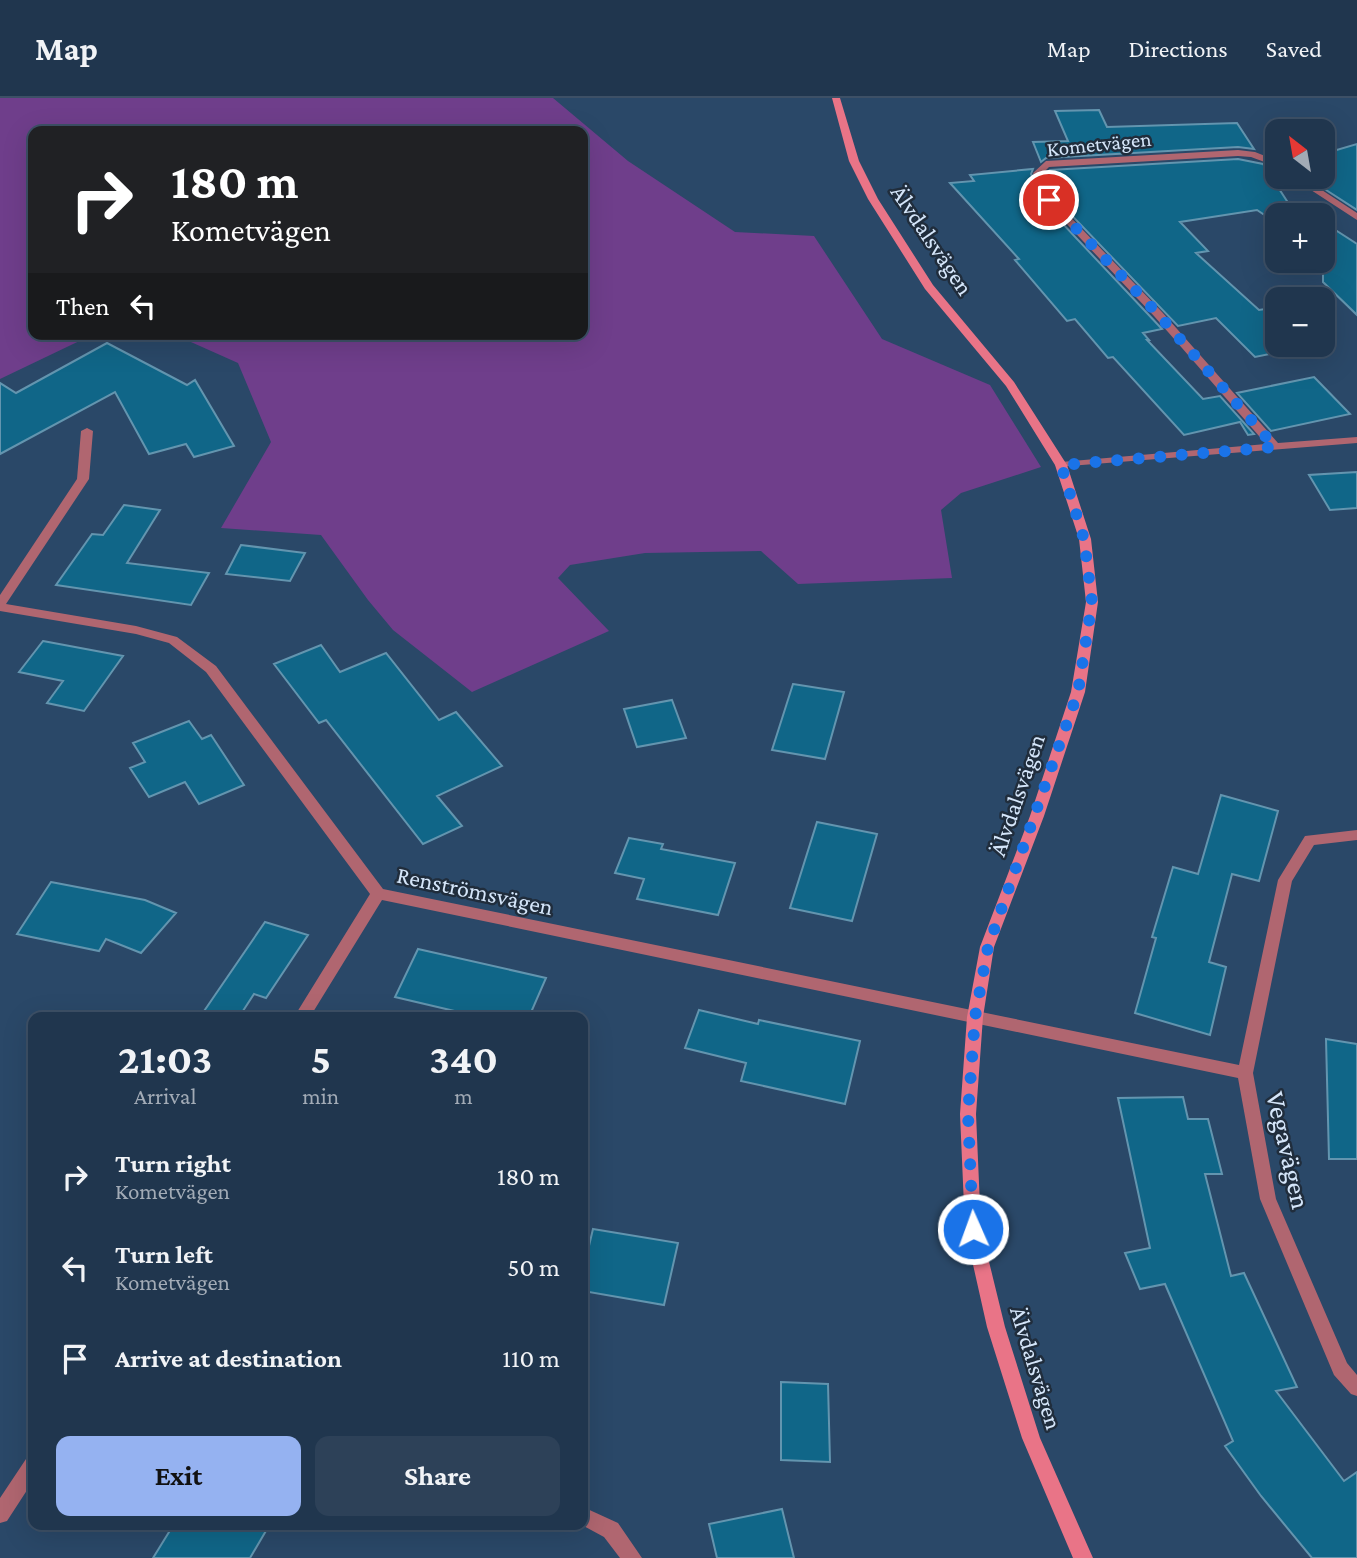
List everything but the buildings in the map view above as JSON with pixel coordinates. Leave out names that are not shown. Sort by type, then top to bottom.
[{"type":"street","name":"Älvdalsvägen","points":[[836,98],[854,161],[873,199],[929,286],[1010,384],[1061,465],[1084,539],[1092,602],[1078,692],[988,947],[975,1017],[968,1114],[973,1229],[996,1327],[1031,1438],[1083,1558]]},
{"type":"street","name":"Kometvägen","points":[[1265,159],[1238,153],[1046,164],[1038,173],[1049,200],[1158,314],[1275,447]]},
{"type":"street","points":[[1314,189],[1357,217]]},
{"type":"street","name":"Renströmsvägen","points":[[87,431],[83,479],[0,606],[136,630],[173,640],[211,669],[379,894],[975,1017]]},
{"type":"street","points":[[1061,465],[1357,440]]},
{"type":"street","name":"Vegavägen","points":[[1357,835],[1310,840],[1285,880],[1245,1073],[1268,1199],[1340,1369],[1357,1388]]},
{"type":"street","points":[[306,1012],[379,894]]},
{"type":"street","name":"Vegavägen","points":[[975,1017],[1245,1073]]},
{"type":"street","points":[[0,1514],[28,1472]]},
{"type":"street","points":[[588,1518],[611,1530],[632,1558]]},
{"type":"shaded area","points":[[0,98],[553,98],[586,126],[28,126],[28,340],[81,340],[0,379]]},
{"type":"shaded area","points":[[588,127],[628,161],[735,232],[814,236],[882,339],[990,385],[1041,467],[961,493],[941,510],[952,578],[798,584],[761,551],[645,553],[570,565],[558,578],[609,631],[472,692],[393,630],[321,535],[221,528],[271,442],[238,363],[186,340],[588,340]]},
{"type":"route","points":[[973,1229],[968,1114],[975,1017],[988,947],[1037,816],[1078,692],[1092,602],[1084,539],[1061,465],[1275,447],[1158,314],[1049,200]]}]
